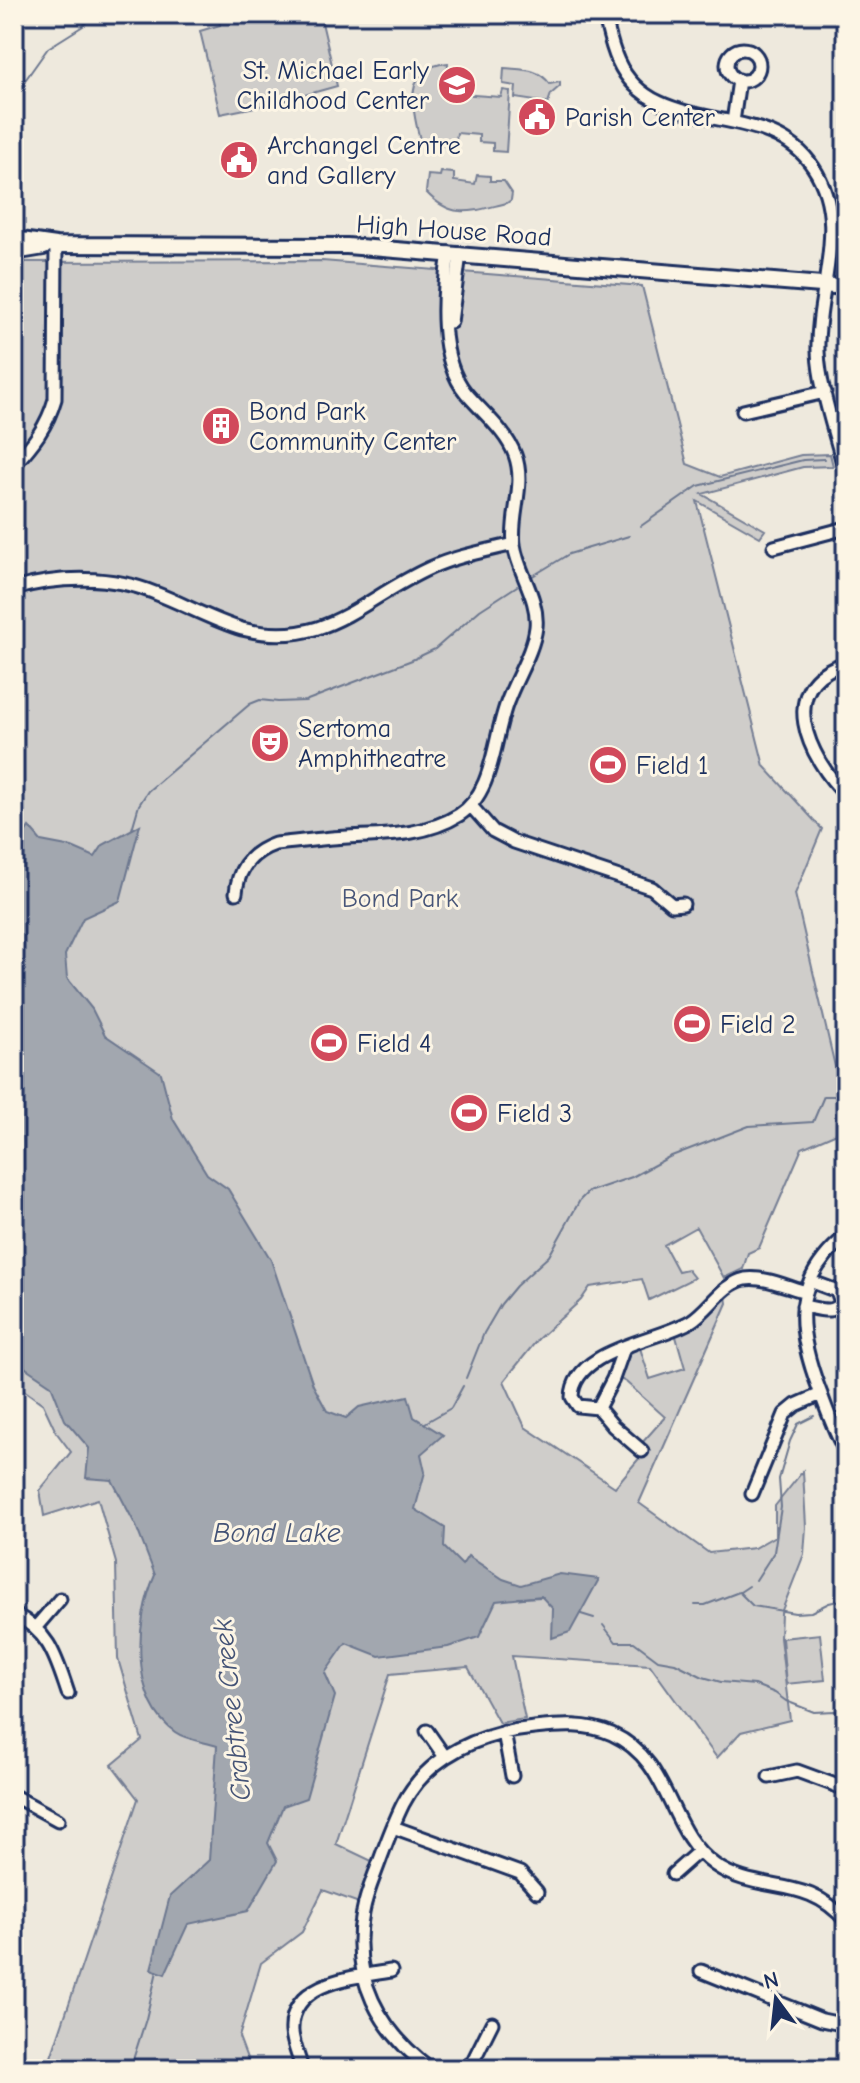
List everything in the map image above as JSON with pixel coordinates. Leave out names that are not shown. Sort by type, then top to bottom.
[{"type":"main road","name":"High House Road","points":[[14,239],[56,245],[347,246],[846,287]]},
{"type":"main road","name":"High House Road","points":[[14,252],[56,245]]},
{"type":"street","points":[[604,14],[618,62],[634,86],[660,104],[767,130],[780,136],[811,163],[825,187],[832,222],[818,354],[846,475]]},
{"type":"street","points":[[733,122],[739,80]]},
{"type":"street","points":[[14,465],[49,420],[55,399],[56,245]]},
{"type":"street","points":[[236,893],[238,878],[247,861],[265,848],[345,837],[415,832],[445,822],[471,806],[487,775],[507,702],[532,646],[535,610],[514,544],[519,484],[515,455],[507,440],[456,381],[447,357],[447,339],[457,290],[454,254]]},
{"type":"street","points":[[743,411],[825,392]]},
{"type":"street","points":[[774,547],[846,528]]},
{"type":"street","points":[[14,589],[67,580],[112,582],[151,591],[229,625],[255,633],[279,634],[326,626],[351,616],[429,569],[463,556],[514,544]]},
{"type":"street","points":[[846,663],[829,669],[815,680],[803,706],[804,725],[809,738],[832,779],[846,795]]},
{"type":"street","points":[[471,806],[493,831],[514,842],[652,888],[672,905],[683,904]]},
{"type":"street","points":[[846,1236],[823,1258],[808,1287],[803,1306],[802,1333],[821,1394],[846,1452]]},
{"type":"street","points":[[642,1451],[598,1408],[578,1406],[572,1397],[574,1381],[592,1362],[686,1324],[740,1281],[765,1281],[837,1291],[841,1295],[838,1308],[832,1311],[803,1306]]},
{"type":"street","points":[[598,1408],[624,1348]]},
{"type":"street","points":[[752,1494],[785,1414],[796,1405],[821,1394]]},
{"type":"street","points":[[36,1627],[60,1599]]},
{"type":"street","points":[[14,1614],[36,1627],[54,1652],[68,1693]]},
{"type":"street","points":[[431,2069],[409,2053],[382,2022],[371,2000],[360,1951],[363,1912],[393,1827],[410,1792],[445,1757],[477,1740],[504,1732],[572,1725],[619,1738],[651,1765],[687,1835],[699,1851],[715,1864],[740,1877],[808,1892],[828,1903],[846,1921]]},
{"type":"street","points":[[427,1731],[445,1757]]},
{"type":"street","points":[[504,1732],[512,1776]]},
{"type":"street","points":[[769,1777],[797,1771],[846,1789]]},
{"type":"street","points":[[14,1796],[58,1820]]},
{"type":"street","points":[[393,1827],[520,1873],[537,1892]]},
{"type":"street","points":[[673,1874],[699,1851]]},
{"type":"street","points":[[302,2069],[292,2030],[299,2004],[318,1988],[391,1971]]},
{"type":"street","points":[[701,1971],[810,2015],[846,2025]]},
{"type":"street","points":[[469,2069],[492,2023]]},
{"type":"green space","points":[[218,14],[320,14],[337,86],[220,114],[200,31],[220,25]]},
{"type":"green space","points":[[448,63],[446,93],[501,97],[503,90],[510,91],[506,152],[493,151],[493,143],[479,142],[479,135],[457,133],[456,140],[442,139],[442,146],[421,143],[413,105],[416,82],[433,66]]},
{"type":"green space","points":[[504,68],[535,72],[550,84],[560,82],[560,86],[551,94],[548,103],[515,98],[516,86],[503,84]]},
{"type":"green space","points":[[441,172],[454,173],[454,181],[475,184],[477,175],[490,176],[490,181],[504,181],[512,193],[511,200],[474,211],[445,207],[426,192],[428,175],[440,176]]},
{"type":"green space","name":"Bond Park","points":[[322,261],[642,286],[687,464],[720,477],[801,455],[830,454],[833,466],[803,467],[702,494],[765,530],[760,537],[697,501],[764,766],[822,829],[795,894],[846,1114],[846,1129],[802,1148],[759,1248],[748,1253],[743,1269],[724,1278],[696,1227],[664,1245],[678,1271],[687,1269],[694,1278],[649,1300],[642,1279],[590,1287],[581,1300],[538,1339],[504,1381],[525,1427],[615,1487],[647,1449],[641,1444],[665,1417],[620,1379],[628,1356],[640,1348],[650,1379],[685,1368],[675,1333],[702,1320],[726,1296],[727,1303],[639,1503],[709,1553],[754,1548],[775,1536],[775,1506],[803,1471],[804,1554],[781,1613],[780,1638],[790,1720],[741,1732],[717,1758],[650,1665],[512,1656],[525,1719],[499,1723],[468,1667],[390,1674],[336,1844],[374,1862],[359,1903],[323,1890],[302,1932],[261,1963],[239,2037],[251,2069],[47,2069],[138,1799],[112,1765],[142,1740],[118,1659],[116,1563],[98,1499],[44,1516],[40,1490],[71,1452],[56,1432],[43,1404],[14,1383],[14,262]]},
{"type":"green space","points":[[820,1634],[825,1680],[786,1684],[782,1638]]},
{"type":"water","name":"Bond Lake","points":[[140,825],[120,901],[83,918],[65,955],[67,978],[92,1009],[105,1035],[161,1073],[173,1119],[207,1174],[228,1189],[271,1260],[313,1385],[327,1411],[346,1418],[359,1407],[408,1396],[414,1417],[443,1435],[421,1454],[425,1472],[415,1509],[445,1528],[444,1547],[462,1565],[468,1556],[503,1579],[521,1585],[560,1574],[599,1579],[570,1632],[552,1638],[553,1609],[541,1596],[496,1601],[479,1637],[448,1647],[379,1656],[346,1643],[325,1673],[335,1696],[306,1798],[283,1806],[268,1843],[277,1861],[248,1911],[188,1924],[165,1974],[151,1969],[170,1896],[209,1860],[217,1746],[179,1735],[160,1718],[150,1700],[144,1680],[141,1636],[143,1614],[155,1575],[136,1526],[112,1480],[86,1478],[89,1448],[65,1420],[51,1385],[14,1360],[14,849],[29,827],[41,841],[72,847],[95,857],[103,845]]},
{"type":"waterway","points":[[14,80],[26,79],[48,48],[83,26],[93,14]]},
{"type":"waterway","points":[[641,526],[698,486],[803,460],[824,459]]},
{"type":"waterway","points":[[531,577],[569,554],[629,536]]},
{"type":"waterway","points":[[132,829],[139,805],[148,791],[250,704],[260,700],[305,701],[412,660],[435,649],[480,610],[517,586]]},
{"type":"waterway","points":[[466,1378],[484,1333],[501,1304],[549,1256],[580,1200],[588,1192],[632,1177],[669,1157],[749,1126],[813,1122],[824,1096],[846,1096]]},
{"type":"waterway","points":[[425,1423],[451,1408],[463,1386]]},
{"type":"waterway","points":[[756,1580],[774,1552],[781,1507],[779,1479],[790,1441],[798,1424],[814,1416]]},
{"type":"waterway","points":[[740,1592],[749,1586]]},
{"type":"waterway","points":[[695,1605],[705,1605],[739,1592],[753,1606],[795,1613],[811,1612],[846,1599]]},
{"type":"waterway","points":[[518,1598],[543,1597]]},
{"type":"waterway","points":[[581,1614],[594,1618]]},
{"type":"waterway","points":[[603,1625],[616,1642],[634,1642],[658,1660],[675,1663],[703,1677],[755,1685],[814,1712],[846,1714]]},
{"type":"waterway","name":"Crabtree Creek","points":[[130,2069],[157,1971]]},
{"type":"place","name":"St. Michael Early Childhood Center","points":[[457,85]]},
{"type":"place","name":"Parish Center","points":[[537,117]]},
{"type":"place","name":"Archangel Centre and Gallery","points":[[239,160]]},
{"type":"place","name":"Bond Park Community Center","points":[[221,426]]},
{"type":"place","name":"Sertoma Amphitheatre","points":[[270,743]]},
{"type":"place","name":"Field 1","points":[[608,765]]},
{"type":"place","name":"Field 2","points":[[692,1024]]},
{"type":"place","name":"Field 4","points":[[329,1043]]},
{"type":"place","name":"Field 3","points":[[469,1113]]}]
